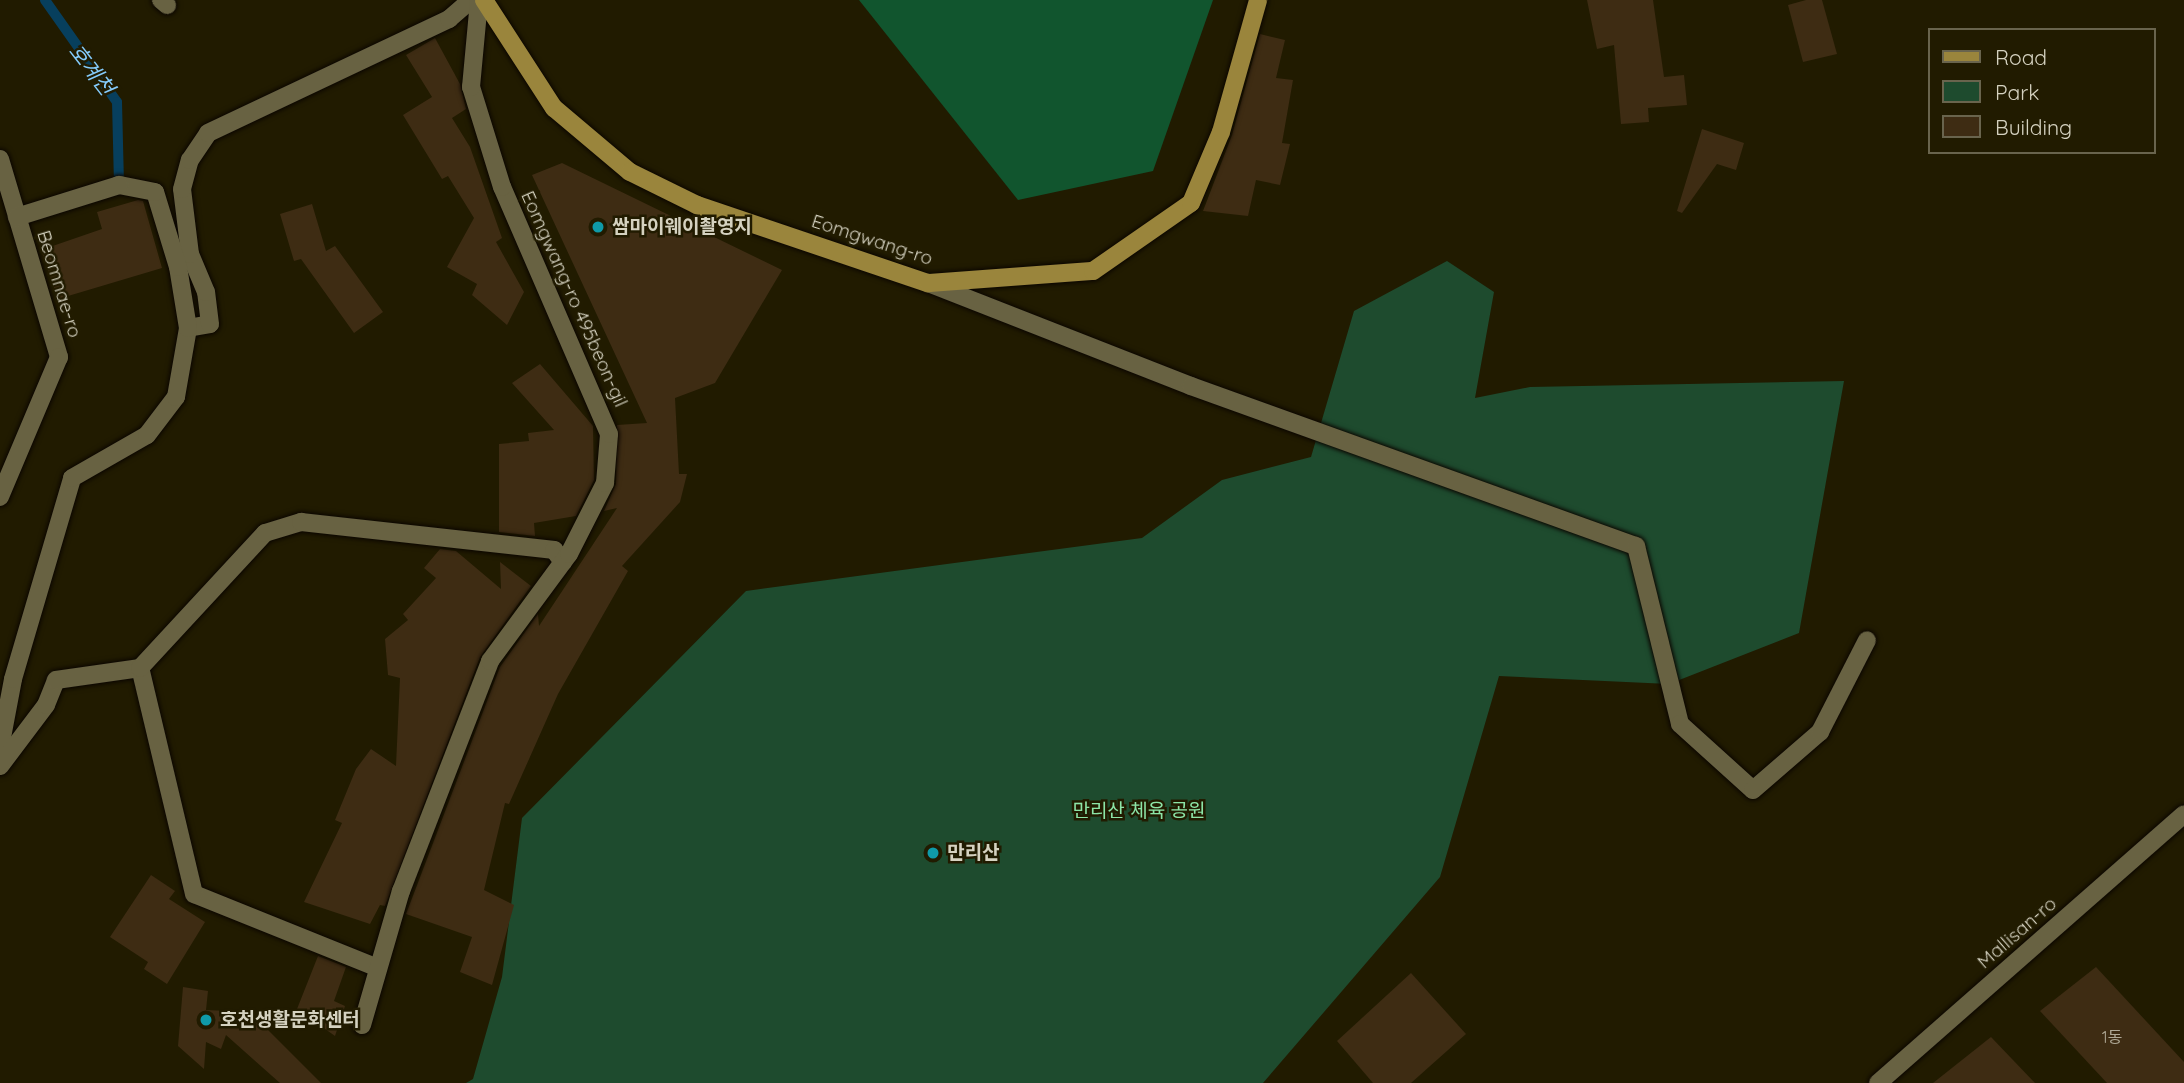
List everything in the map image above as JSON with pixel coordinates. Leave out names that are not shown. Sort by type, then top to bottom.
[{"type":"main road","name":"Eomgwang-ro","points":[[484,0],[554,108],[630,172],[698,205],[928,283],[1093,271],[1191,203],[1221,132],[1258,0]]},
{"type":"street","points":[[188,328],[210,324],[206,292],[190,254],[182,190],[190,160],[208,133],[449,19],[471,0]]},
{"type":"street","name":"Eomgwang-ro 495beon-gil","points":[[362,1025],[401,891],[490,661],[563,562],[605,483],[609,434],[502,187],[471,87],[479,0]]},
{"type":"street","name":"Beomnae-ro","points":[[0,159],[59,357],[0,497]]},
{"type":"street","points":[[0,748],[13,679],[72,478],[155,426],[176,397],[188,328],[178,267],[155,191],[119,186],[17,217]]},
{"type":"street","points":[[928,283],[1191,386],[1636,545],[1680,724],[1753,790],[1820,732],[1867,640]]},
{"type":"street","points":[[0,766],[46,705],[56,681],[140,668],[265,533],[301,522],[554,550],[563,562]]},
{"type":"street","points":[[140,668],[194,894],[379,968]]},
{"type":"street","name":"Mallisan-ro","points":[[1878,1083],[2184,814]]},
{"type":"green space","points":[[859,0],[1213,0],[1153,171],[1018,200]]},
{"type":"green space","name":"만리산 체육 공원","points":[[1447,261],[1494,292],[1475,398],[1530,387],[1844,381],[1799,633],[1669,684],[1499,676],[1440,877],[1263,1083],[466,1083],[473,1079],[502,977],[522,818],[746,591],[1142,538],[1222,480],[1311,457],[1354,311]]},
{"type":"building","points":[[1587,0],[1653,0],[1664,77],[1684,75],[1687,105],[1648,108],[1649,122],[1621,124],[1614,45],[1597,49]]},
{"type":"building","points":[[1806,0],[1822,0],[1837,54],[1803,62],[1788,5]]},
{"type":"building","points":[[1260,34],[1285,40],[1276,78],[1293,80],[1282,143],[1290,144],[1280,185],[1256,180],[1248,216],[1203,211],[1232,135]]},
{"type":"building","points":[[435,38],[460,84],[466,109],[452,118],[470,147],[502,238],[496,242],[524,292],[507,325],[472,295],[477,284],[447,267],[474,218],[448,176],[442,179],[403,115],[432,97],[406,55]]},
{"type":"building","points":[[1702,129],[1744,143],[1736,170],[1717,164],[1682,213],[1677,211]]},
{"type":"building","points":[[562,163],[782,270],[715,383],[675,398],[679,474],[687,474],[680,502],[622,566],[628,571],[558,694],[509,804],[505,803],[484,890],[514,905],[492,985],[460,972],[472,937],[406,914],[500,667],[538,614],[539,626],[617,508],[604,511],[616,484],[617,425],[647,423],[532,175]]},
{"type":"building","points":[[138,200],[143,201],[162,268],[58,299],[41,250],[102,229],[97,212]]},
{"type":"building","points":[[312,204],[326,251],[335,246],[383,312],[354,333],[301,259],[294,261],[280,214]]},
{"type":"building","points":[[540,364],[593,426],[594,480],[576,516],[534,523],[535,536],[499,532],[499,444],[529,441],[528,433],[554,430],[512,383]]},
{"type":"building","points":[[440,549],[456,551],[501,589],[500,562],[531,586],[480,657],[385,906],[380,905],[370,924],[304,902],[342,823],[335,820],[356,769],[371,749],[396,766],[400,678],[388,675],[385,639],[408,620],[403,614],[436,578],[424,568]]},
{"type":"building","points":[[151,875],[175,891],[169,899],[205,922],[167,984],[144,969],[148,962],[110,937]]},
{"type":"building","points":[[318,956],[346,967],[334,1001],[345,1006],[335,1036],[297,1009]]},
{"type":"building","points":[[2096,967],[2184,1062],[2184,1083],[2107,1083],[2040,1011]]},
{"type":"building","points":[[1411,973],[1466,1034],[1411,1083],[1373,1083],[1337,1041]]},
{"type":"building","points":[[183,987],[208,991],[206,1010],[250,1012],[321,1083],[280,1083],[226,1035],[221,1049],[206,1042],[204,1069],[178,1046]]},
{"type":"building","points":[[1991,1037],[2035,1083],[1933,1083]]},
{"type":"waterway","name":"호계천","points":[[45,0],[117,102],[119,185]]},
{"type":"place","name":"쌈마이웨이촬영지","points":[[598,227]]},
{"type":"place","name":"만리산","points":[[933,853]]},
{"type":"place","name":"호천생활문화센터","points":[[206,1020]]}]
